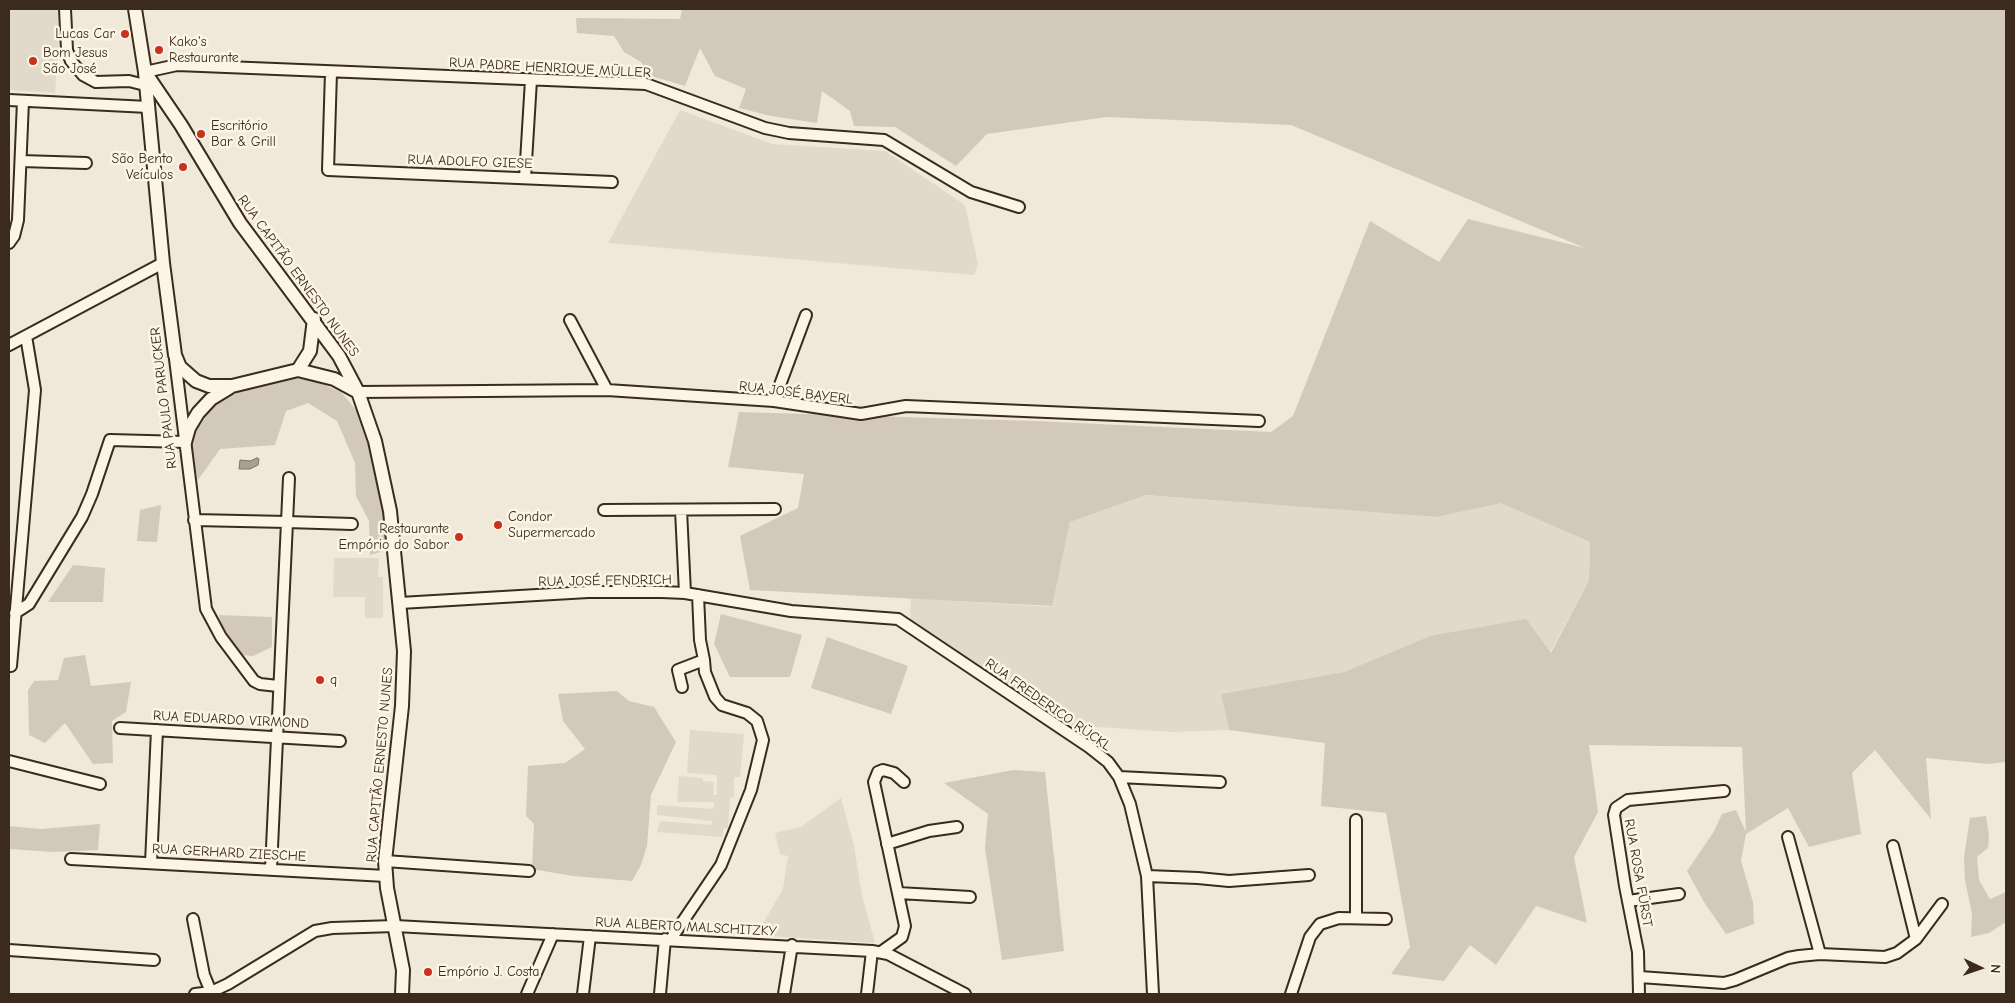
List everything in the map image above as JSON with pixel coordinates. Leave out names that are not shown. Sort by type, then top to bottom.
[{"type":"main road","name":"RUA CAPITÃO ERNESTO NUNES","points":[[135,9],[147,77],[165,102],[240,223],[314,319],[339,356],[367,414],[386,490],[400,603],[404,683],[385,861],[403,970],[402,994]]},
{"type":"main road","name":"RUA PAULO PARUCKER","points":[[147,77],[148,108],[175,355]]},
{"type":"main road","points":[[148,108],[154,99],[165,102]]},
{"type":"main road","points":[[298,370],[310,351],[314,319]]},
{"type":"main road","points":[[175,355],[182,370],[209,386],[232,386],[298,370],[334,379],[358,392]]},
{"type":"main road","points":[[185,442],[189,428],[198,412],[211,400],[232,386]]},
{"type":"street","points":[[65,9],[67,50],[77,69],[96,82],[129,81],[147,77]]},
{"type":"street","name":"RUA PADRE HENRIQUE MÜLLER","points":[[147,77],[177,65],[652,85],[730,118],[771,130],[884,140],[971,192],[1018,207]]},
{"type":"street","name":"RUA ADOLFO GIESE","points":[[331,72],[328,170],[612,182]]},
{"type":"street","points":[[129,81],[139,74],[147,77]]},
{"type":"street","points":[[525,178],[531,80]]},
{"type":"street","points":[[9,100],[148,108]]},
{"type":"street","points":[[9,243],[14,236],[18,220],[23,101]]},
{"type":"street","points":[[21,161],[86,163]]},
{"type":"street","points":[[9,345],[164,264]]},
{"type":"street","points":[[774,401],[806,315]]},
{"type":"street","points":[[570,320],[607,390]]},
{"type":"street","points":[[11,666],[35,390],[26,336]]},
{"type":"street","name":"RUA PAULO PARUCKER","points":[[175,355],[203,591],[210,619],[254,681],[260,684],[278,686]]},
{"type":"street","name":"RUA JOSÉ BAYERL","points":[[358,392],[607,390],[774,401],[861,414],[906,406],[1259,420]]},
{"type":"street","points":[[15,613],[29,604],[82,517],[92,494],[110,440],[185,442]]},
{"type":"street","points":[[271,869],[289,478]]},
{"type":"street","points":[[604,510],[775,509]]},
{"type":"street","points":[[681,510],[685,593]]},
{"type":"street","points":[[194,520],[352,524]]},
{"type":"street","name":"RUA JOSÉ FENDRICH","points":[[400,603],[588,592],[685,593],[791,611],[898,619]]},
{"type":"street","points":[[660,994],[668,939],[714,877],[729,847],[751,790],[763,740],[757,721],[747,713],[722,705],[715,697],[705,672],[700,640],[698,595]]},
{"type":"street","name":"RUA FREDERICO RÜCKL","points":[[898,619],[1089,747],[1108,762],[1119,777],[1130,804],[1146,876],[1150,906],[1153,994]]},
{"type":"street","points":[[682,687],[678,670],[704,660]]},
{"type":"street","name":"RUA EDUARDO VIRMOND","points":[[120,728],[340,741]]},
{"type":"street","points":[[151,863],[157,730]]},
{"type":"street","points":[[9,761],[100,784]]},
{"type":"street","points":[[867,994],[876,951],[902,937],[905,930],[875,788],[876,777],[878,772],[889,770],[904,782]]},
{"type":"street","points":[[1119,777],[1220,782]]},
{"type":"street","name":"RUA ROSA FÜRST","points":[[1639,994],[1638,952],[1614,815],[1616,808],[1628,800],[1724,791]]},
{"type":"street","points":[[1356,820],[1356,918]]},
{"type":"street","points":[[887,844],[929,831],[957,828]]},
{"type":"street","points":[[1788,837],[1820,954]]},
{"type":"street","points":[[1894,846],[1916,939]]},
{"type":"street","name":"RUA GERHARD ZIESCHE","points":[[71,858],[386,876]]},
{"type":"street","points":[[385,861],[529,870]]},
{"type":"street","points":[[1146,876],[1190,877],[1229,881],[1309,875]]},
{"type":"street","points":[[898,893],[970,897]]},
{"type":"street","points":[[1628,901],[1679,894]]},
{"type":"street","points":[[1640,977],[1724,983],[1788,958],[1820,954],[1885,956],[1897,954],[1916,939],[1942,904]]},
{"type":"street","points":[[1291,994],[1313,931],[1320,924],[1330,920],[1356,918],[1386,919]]},
{"type":"street","points":[[193,919],[200,950],[202,971],[211,992]]},
{"type":"street","name":"RUA ALBERTO MALSCHITZKY","points":[[195,994],[211,992],[228,984],[315,931],[332,928],[395,926],[792,945],[876,951],[965,994]]},
{"type":"street","points":[[526,994],[553,934]]},
{"type":"street","points":[[583,994],[590,936]]},
{"type":"street","points":[[784,994],[792,945]]},
{"type":"street","points":[[9,950],[154,960]]},
{"type":"shaded area","name":"Bom Jesus São José","points":[[9,9],[61,9],[55,93],[9,90]]},
{"type":"shaded area","points":[[682,9],[2006,9],[2006,762],[1988,764],[1926,758],[1931,819],[1875,750],[1852,773],[1861,834],[1809,847],[1788,808],[1746,834],[1741,861],[1753,902],[1754,924],[1726,934],[1704,902],[1687,871],[1713,833],[1722,814],[1736,810],[1746,832],[1742,747],[1589,745],[1598,812],[1574,857],[1587,923],[1536,906],[1496,965],[1470,945],[1444,981],[1391,974],[1410,947],[1386,813],[1321,806],[1325,743],[1229,730],[1221,694],[1344,672],[1430,636],[1526,619],[1551,653],[1589,580],[1590,542],[1501,503],[1436,517],[1146,495],[1070,522],[1052,606],[750,590],[740,536],[798,508],[804,474],[728,467],[739,412],[1035,421],[1271,432],[1293,416],[1370,221],[1439,262],[1468,219],[1585,248],[1291,125],[1107,117],[987,134],[956,166],[895,127],[854,126],[850,111],[822,91],[817,123],[771,116],[739,108],[746,89],[715,76],[700,48],[685,86],[651,76],[641,62],[624,52],[614,36],[577,33],[576,18],[680,19]]},
{"type":"shaded area","points":[[680,110],[772,144],[885,151],[965,205],[978,264],[974,275],[608,243]]},
{"type":"shaded area","points":[[291,377],[312,380],[341,392],[362,417],[385,517],[387,550],[370,555],[369,521],[356,496],[355,463],[337,421],[308,403],[286,411],[275,445],[220,449],[198,480],[190,449],[197,428],[213,406],[233,392]]},
{"type":"shaded area","points":[[259,459],[258,465],[250,469],[239,469],[240,460],[250,461]]},
{"type":"shaded area","points":[[1146,495],[1436,517],[1501,502],[1590,542],[1589,580],[1550,653],[1430,636],[1344,672],[1221,694],[1229,730],[1172,732],[1068,725],[910,627],[911,598],[1051,607],[1070,522]]},
{"type":"shaded area","points":[[161,505],[157,542],[137,541],[140,510]]},
{"type":"shaded area","points":[[334,558],[379,558],[378,577],[383,577],[383,618],[365,618],[365,597],[333,597]]},
{"type":"shaded area","points":[[73,565],[105,568],[103,602],[48,602]]},
{"type":"shaded area","points":[[721,614],[802,635],[790,677],[730,677],[714,644]]},
{"type":"shaded area","points":[[219,615],[272,617],[272,647],[253,656],[240,655],[221,623]]},
{"type":"shaded area","points":[[827,637],[908,666],[891,714],[811,688]]},
{"type":"shaded area","points":[[85,655],[91,686],[131,682],[126,712],[112,721],[113,763],[93,764],[65,723],[45,743],[29,735],[28,690],[34,681],[58,680],[64,658]]},
{"type":"shaded area","points":[[617,691],[629,701],[654,707],[676,742],[651,795],[647,846],[641,865],[632,881],[573,876],[532,869],[534,824],[526,816],[528,766],[565,763],[585,749],[563,721],[558,694]]},
{"type":"shaded area","points":[[690,730],[744,734],[740,777],[734,777],[734,797],[730,798],[728,829],[724,828],[722,837],[657,832],[660,821],[712,825],[712,821],[657,815],[657,805],[713,809],[714,802],[677,802],[679,776],[703,778],[703,781],[714,782],[713,795],[717,795],[717,775],[687,773]]},
{"type":"shaded area","points":[[1013,770],[1045,772],[1064,951],[1002,960],[985,848],[988,814],[944,783]]},
{"type":"shaded area","points":[[841,798],[854,846],[862,895],[875,943],[768,936],[762,925],[783,889],[788,856],[780,854],[775,833],[801,827]]},
{"type":"shaded area","points":[[1986,816],[1989,835],[1988,848],[1977,857],[1979,880],[1990,899],[2006,892],[2006,922],[1989,933],[1971,937],[1972,914],[1965,880],[1964,857],[1970,818]]},
{"type":"shaded area","points":[[100,824],[98,850],[54,852],[9,849],[9,826],[41,829]]},
{"type":"place","name":"Lucas Car","points":[[125,34]]},
{"type":"place","name":"Kako's Restaurante","points":[[159,50]]},
{"type":"place","name":"Bom Jesus São José","points":[[33,61]]},
{"type":"place","name":"Escritório Bar & Grill","points":[[201,134]]},
{"type":"place","name":"São Bento Veículos","points":[[183,167]]},
{"type":"place","name":"Condor Supermercado","points":[[498,525]]},
{"type":"place","name":"Restaurante Empório do Sabor","points":[[459,537]]},
{"type":"place","name":"q","points":[[320,680]]},
{"type":"place","name":"Empório J. Costa","points":[[428,972]]}]
